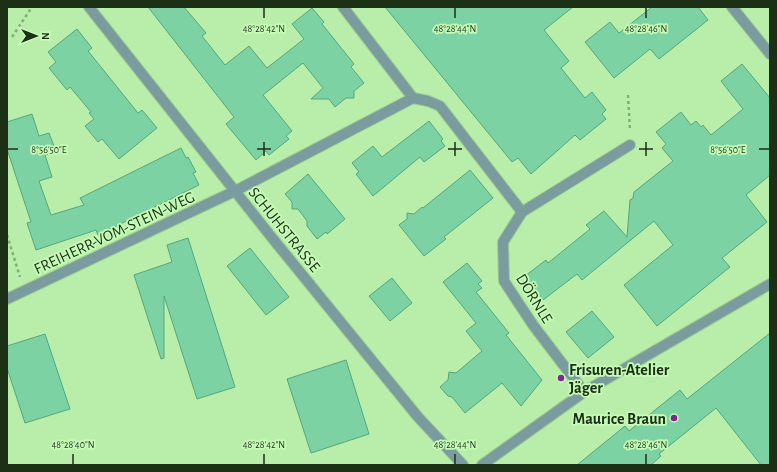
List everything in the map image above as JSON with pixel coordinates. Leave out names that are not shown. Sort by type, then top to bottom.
[{"type":"street","name":"SCHUHSTRASSE","points":[[89,7],[235,191],[418,417],[462,465]]},
{"type":"street","points":[[343,7],[414,98]]},
{"type":"street","points":[[732,7],[770,54]]},
{"type":"street","points":[[235,191],[414,98],[428,101],[440,106],[522,212]]},
{"type":"street","name":"DÖRNLE","points":[[584,392],[533,325],[504,281],[502,242],[522,212],[630,145]]},
{"type":"street","name":"FREIHERR-VOM-STEIN-WEG","points":[[7,300],[235,191]]},
{"type":"street","points":[[482,465],[584,392],[770,284]]},
{"type":"path","points":[[12,37],[32,7]]},
{"type":"path","points":[[628,95],[630,145]]},
{"type":"path","points":[[7,234],[24,291]]},
{"type":"building","points":[[148,7],[184,7],[206,33],[202,36],[225,65],[249,46],[267,68],[304,39],[292,24],[312,8],[324,22],[322,24],[354,64],[351,67],[364,83],[354,91],[354,98],[346,98],[335,107],[329,99],[311,99],[323,88],[303,63],[263,95],[292,131],[286,136],[289,139],[269,155],[266,151],[256,160],[226,124],[234,117]]},
{"type":"building","points":[[385,7],[573,7],[544,30],[569,61],[561,68],[585,98],[592,92],[606,110],[602,114],[606,119],[580,140],[575,135],[531,174],[518,158],[512,162]]},
{"type":"building","points":[[652,7],[698,7],[708,20],[659,59],[650,49],[614,78],[585,42],[610,22],[619,33]]},
{"type":"building","points":[[77,29],[92,48],[88,51],[138,113],[142,110],[157,128],[119,159],[102,139],[98,142],[85,126],[94,119],[89,113],[91,112],[70,87],[67,90],[49,68],[56,62],[48,52]]},
{"type":"building","points":[[742,64],[770,98],[770,175],[746,195],[767,222],[722,258],[730,267],[657,326],[624,285],[673,245],[654,221],[582,280],[577,274],[543,300],[525,276],[546,260],[548,263],[590,229],[586,225],[604,211],[627,237],[630,200],[633,198],[634,192],[673,161],[662,148],[666,144],[656,132],[681,112],[691,125],[696,121],[701,127],[703,125],[711,135],[743,109],[721,81]]},
{"type":"building","points":[[32,114],[39,136],[49,133],[56,151],[45,155],[52,177],[39,181],[51,215],[84,205],[80,198],[181,148],[196,172],[193,173],[199,185],[98,235],[96,230],[36,250],[27,223],[31,222],[7,149],[7,122]]},
{"type":"building","points":[[429,121],[443,139],[441,141],[445,146],[424,162],[420,157],[373,196],[356,174],[359,172],[352,163],[373,146],[382,157]]},
{"type":"building","points":[[470,170],[493,198],[444,237],[446,239],[424,256],[399,225],[407,219],[407,213],[414,214],[422,207],[423,208]]},
{"type":"building","points":[[308,174],[345,219],[327,234],[326,232],[317,239],[307,226],[307,221],[298,209],[292,209],[292,202],[285,194]]},
{"type":"building","points":[[188,238],[235,387],[197,399],[164,296],[164,358],[161,359],[134,275],[172,262],[167,245]]},
{"type":"building","points":[[250,248],[289,297],[266,315],[227,266]]},
{"type":"building","points":[[467,263],[482,281],[478,284],[482,288],[476,292],[509,333],[506,335],[542,380],[521,406],[502,383],[465,413],[452,397],[448,396],[440,387],[448,380],[449,372],[456,373],[482,351],[466,331],[476,323],[443,282]]},
{"type":"building","points":[[392,278],[412,303],[390,321],[369,296]]},
{"type":"building","points":[[592,311],[614,337],[588,358],[566,332]]},
{"type":"building","points":[[770,333],[770,465],[761,465],[716,408],[659,454],[661,456],[651,465],[577,465],[625,426],[629,431],[680,390],[687,399]]},
{"type":"building","points":[[45,334],[70,409],[25,423],[7,368],[7,346]]},
{"type":"building","points":[[346,360],[369,434],[311,453],[287,379]]},
{"type":"place","name":"Frisuren-Atelier Jäger","points":[[561,378]]},
{"type":"place","name":"Maurice Braun","points":[[674,418]]}]
